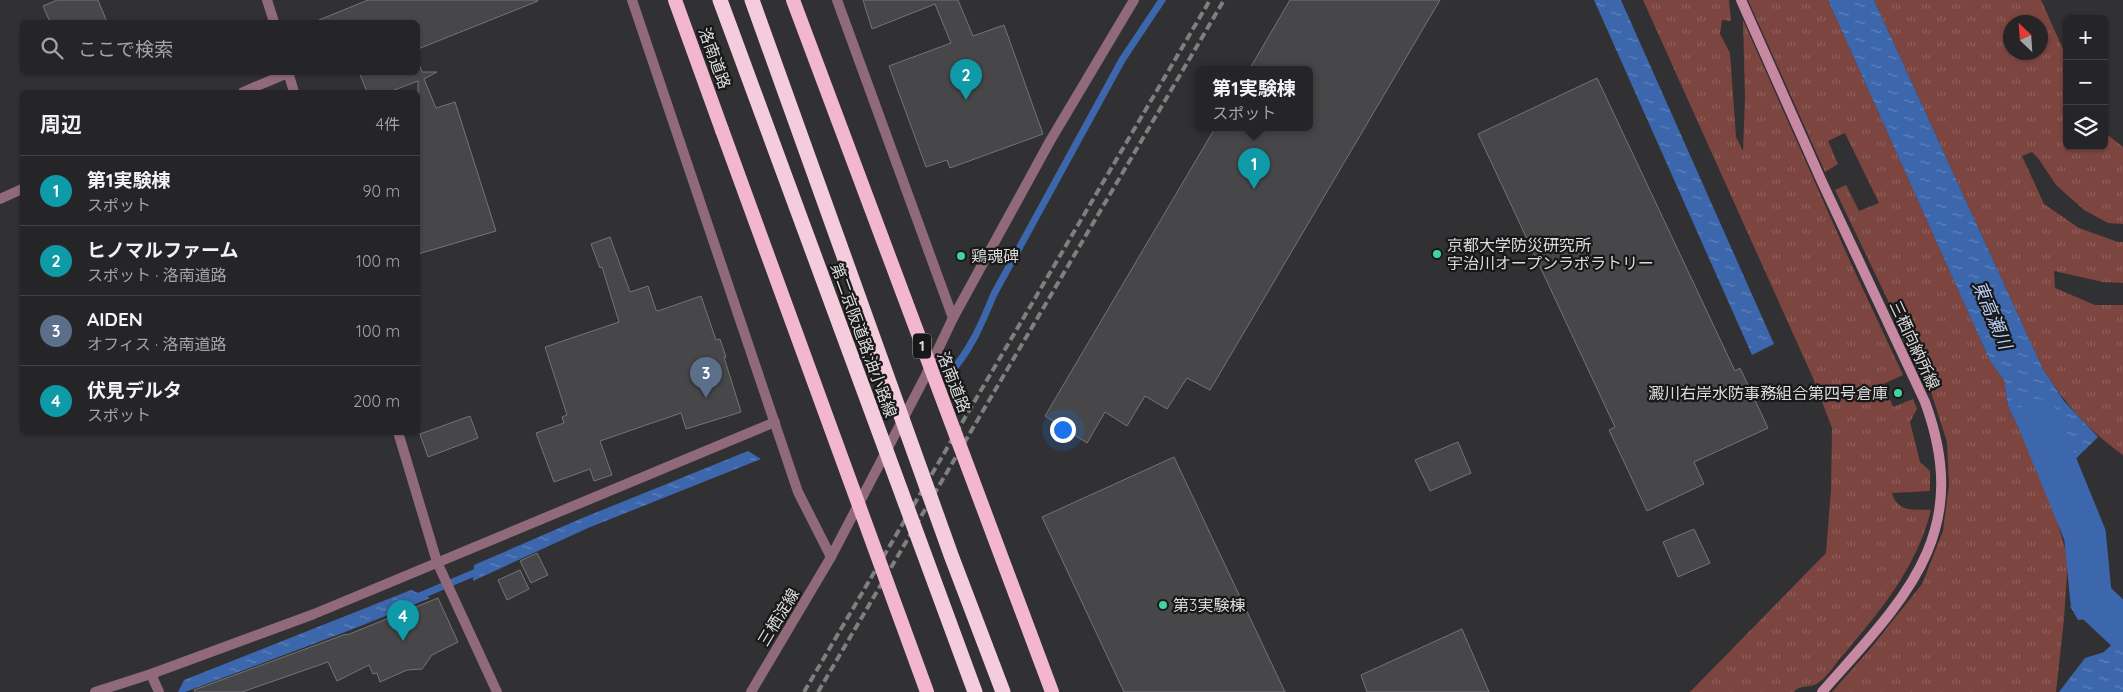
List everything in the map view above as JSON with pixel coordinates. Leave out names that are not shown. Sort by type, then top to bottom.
[{"type":"highway","name":"洛南道路","points":[[676,0],[927,692]]},
{"type":"highway","name":"第二京阪道路;油小路線","points":[[720,0],[975,692]]},
{"type":"highway","name":"第二京阪道路;油小路線","points":[[752,0],[951,555],[1003,692]]},
{"type":"highway","name":"洛南道路","points":[[793,0],[1052,692]]},
{"type":"main road","name":"三栖向納所線","points":[[1740,0],[1822,182],[1925,402],[1936,438],[1942,468],[1941,502],[1937,522],[1922,565],[1911,584],[1864,644],[1822,692]]},
{"type":"street","points":[[267,0],[273,20]]},
{"type":"street","points":[[632,0],[798,492],[831,557]]},
{"type":"street","points":[[837,0],[953,318]]},
{"type":"street","name":"三栖淀線","points":[[751,692],[831,557],[925,377],[953,318],[1050,142],[1134,0]]},
{"type":"street","points":[[248,90],[283,75]]},
{"type":"street","points":[[289,75],[293,90]]},
{"type":"street","points":[[0,199],[20,190]]},
{"type":"street","points":[[96,692],[151,674],[314,614],[775,422]]},
{"type":"street","points":[[399,435],[438,562],[497,692]]},
{"type":"street","points":[[151,674],[158,688]]},
{"type":"green space","points":[[1643,0],[1729,0],[1731,21],[1722,20],[1720,34],[1730,53],[1736,137],[1743,151],[1745,97],[1743,20],[1849,259],[1903,375],[1883,384],[1893,407],[1913,399],[1917,409],[1910,422],[1920,462],[1930,471],[1930,491],[1892,493],[1898,504],[1902,507],[1931,510],[1917,550],[1884,604],[1829,673],[1818,683],[1799,688],[1794,692],[1690,692],[1826,553],[1831,490],[1832,428],[1813,378]]},
{"type":"green space","points":[[1748,0],[1828,0],[1990,361],[2004,380],[2008,406],[2047,487],[2068,558],[2056,692],[1832,692],[1870,649],[1922,584],[1943,531],[1949,485],[1947,442],[1929,386],[1835,190],[1846,185],[1859,211],[1879,203],[1845,133],[1828,141],[1838,164],[1825,172]]},
{"type":"green space","points":[[1874,0],[2041,0],[2048,15],[2003,15],[2003,60],[2048,60],[2048,16],[2063,49],[2063,150],[2108,150],[2108,135],[2123,147],[2123,224],[2108,223],[2084,210],[2056,185],[2032,152],[2022,156],[2044,204],[2079,228],[2118,242],[2123,242],[2123,283],[2103,282],[2054,271],[2055,288],[2095,305],[2123,305],[2123,455],[2088,426],[2043,369]]},
{"type":"water","points":[[1594,0],[1621,0],[1774,344],[1752,355]]},
{"type":"water","points":[[1828,0],[1874,0],[2043,369],[2064,401],[2098,437],[2047,487],[2008,406],[2004,380],[1990,361]]},
{"type":"water","points":[[748,451],[761,459],[588,528],[473,581],[474,565],[580,519]]},
{"type":"water","points":[[2103,587],[2123,603],[2123,692],[2059,692],[2085,658],[2104,652],[2113,643],[2103,634],[2103,628],[2094,618],[2078,620],[2070,606],[2083,590]]},
{"type":"water","points":[[411,590],[430,598],[185,692],[178,692],[184,680]]},
{"type":"building","points":[[57,0],[98,0],[106,20],[49,20],[43,6]]},
{"type":"building","points":[[368,0],[538,0],[420,48],[420,20],[319,20]]},
{"type":"building","points":[[863,0],[958,0],[973,36],[1004,25],[1043,134],[950,168],[947,160],[926,167],[889,66],[951,43],[935,4],[872,29]]},
{"type":"building","points":[[1290,0],[1440,0],[1210,390],[1187,378],[1167,409],[1145,396],[1127,426],[1105,412],[1087,443],[1045,416],[1213,131],[1313,131],[1313,66],[1251,66]]},
{"type":"building","points":[[420,67],[422,72],[437,72],[424,79],[436,108],[455,102],[496,231],[420,253],[420,90],[418,90],[418,81],[394,90],[366,90],[360,75],[420,75]]},
{"type":"building","points":[[1597,78],[1735,371],[1740,368],[1768,428],[1694,462],[1704,484],[1647,511],[1609,430],[1615,427],[1478,134]]},
{"type":"building","points":[[610,237],[630,292],[648,286],[656,310],[658,311],[701,296],[716,340],[720,339],[741,412],[686,429],[681,413],[600,441],[612,475],[594,481],[590,469],[554,482],[536,433],[564,423],[562,417],[567,415],[545,347],[619,322],[602,267],[600,268],[591,244]]},
{"type":"building","points":[[470,416],[478,438],[428,457],[420,434]]},
{"type":"building","points":[[1458,442],[1471,473],[1430,491],[1415,460]]},
{"type":"building","name":"第3実験棟","points":[[1174,457],[1285,692],[1124,692],[1042,517]]},
{"type":"building","points":[[1694,529],[1710,563],[1678,577],[1663,542]]},
{"type":"building","points":[[537,553],[548,575],[531,583],[520,561]]},
{"type":"building","points":[[520,570],[529,589],[507,600],[498,580]]},
{"type":"building","points":[[438,598],[458,642],[432,655],[422,669],[407,670],[380,682],[377,673],[373,674],[369,665],[337,681],[328,662],[242,692],[195,692],[194,690],[347,635]]},
{"type":"building","points":[[1462,629],[1489,692],[1367,692],[1361,675]]},
{"type":"waterway","points":[[948,375],[963,357],[975,337],[994,294],[1122,60],[1162,0]]},
{"type":"waterway","name":"東高瀬川","points":[[2038,420],[2085,535],[2091,598],[2123,628]]},
{"type":"waterway","points":[[415,598],[481,570]]},
{"type":"railway","points":[[804,692],[1210,0]]},
{"type":"railway","points":[[818,692],[1224,0]]},
{"type":"place","name":"ヒノマルファーム","points":[[966,100]]},
{"type":"place","name":"第1実験棟","points":[[1254,189]]},
{"type":"place","name":"京都大学防災研究所 宇治川オープンラボラトリー","points":[[1437,254]]},
{"type":"place","name":"鶏魂碑","points":[[961,256]]},
{"type":"place","name":"澱川右岸水防事務組合第四号倉庫","points":[[1898,393]]},
{"type":"place","name":"AIDEN","points":[[706,398]]},
{"type":"place","name":"第3実験棟","points":[[1163,605]]},
{"type":"place","name":"伏見デルタ","points":[[403,641]]}]
